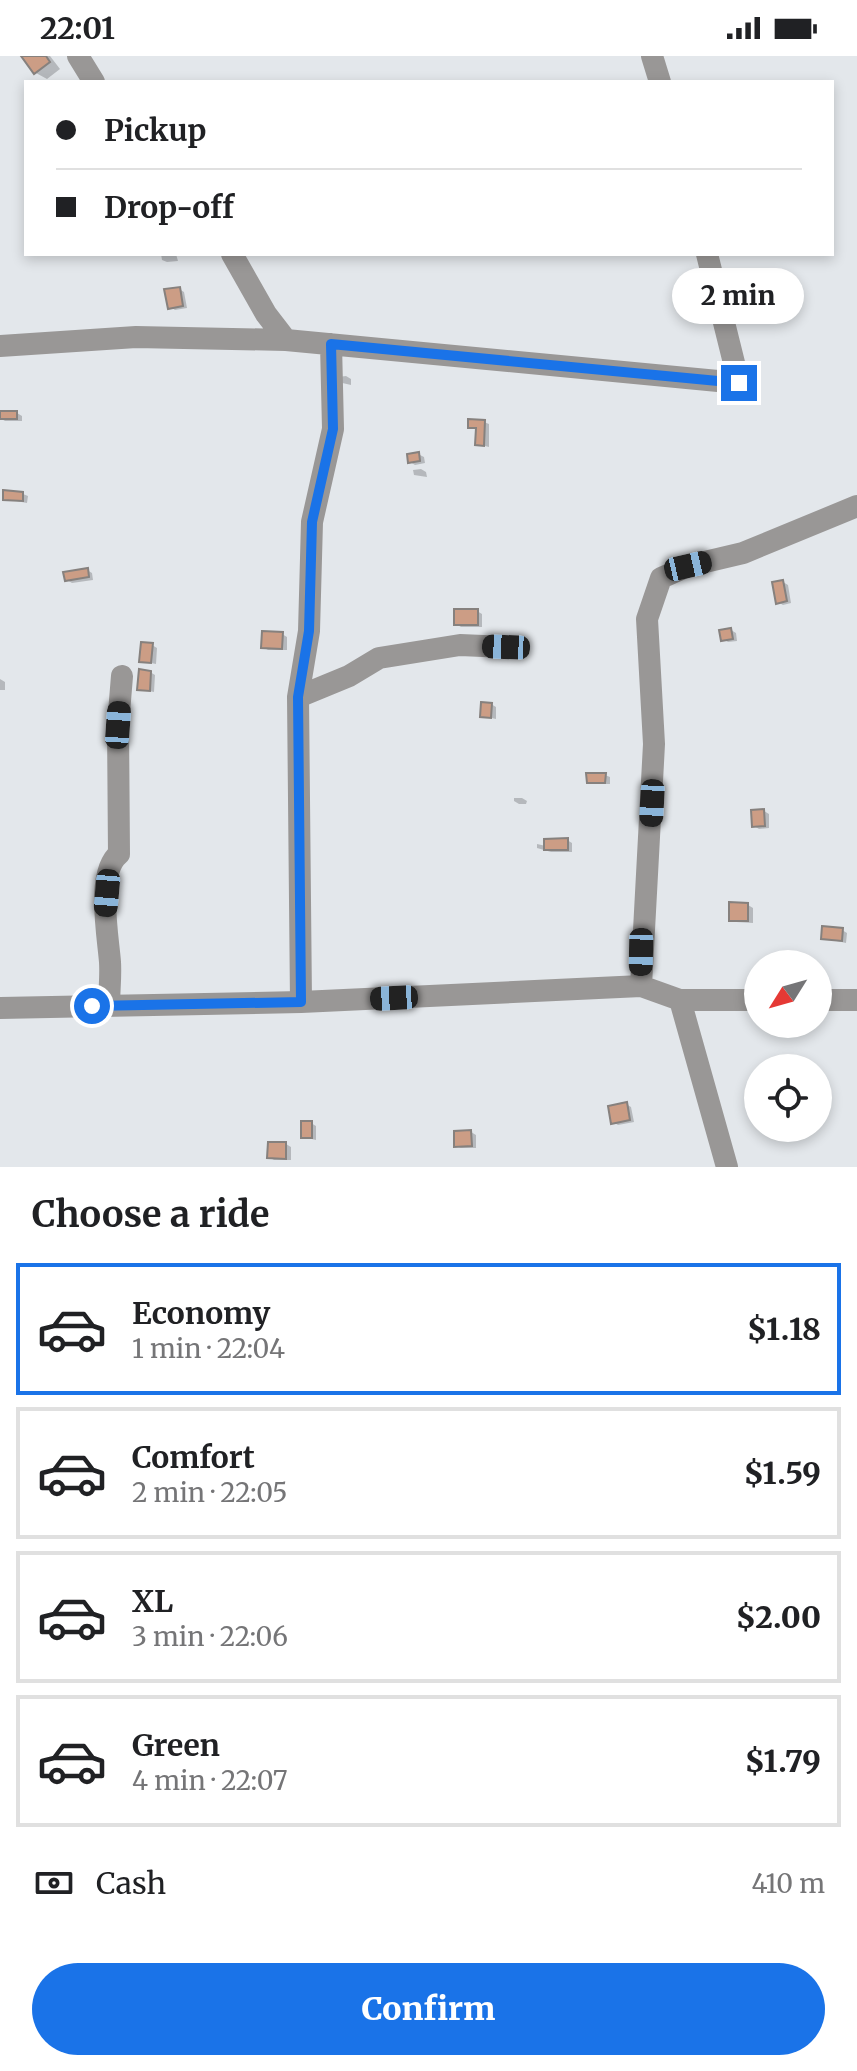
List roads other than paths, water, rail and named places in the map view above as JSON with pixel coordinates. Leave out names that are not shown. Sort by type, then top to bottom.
[{"type":"street","points":[[78,56],[93,80]]},
{"type":"street","points":[[652,56],[659,80]]},
{"type":"street","points":[[233,256],[266,314],[286,340]]},
{"type":"street","points":[[0,346],[136,337],[286,340],[739,383],[707,256]]},
{"type":"street","points":[[301,1002],[298,697],[309,631],[312,522],[333,429],[331,344]]},
{"type":"street","points":[[641,986],[654,744],[647,619],[661,578],[688,566],[743,553],[857,506]]},
{"type":"street","points":[[298,697],[349,676],[379,658],[460,645],[506,647]]},
{"type":"street","points":[[109,1006],[110,965],[104,919],[109,868],[111,860],[119,854],[117,779],[122,676]]},
{"type":"street","points":[[0,1008],[301,1002],[641,986],[680,1000],[744,1000]]},
{"type":"street","points":[[680,1000],[727,1167]]},
{"type":"street","points":[[832,1000],[857,1000]]}]
